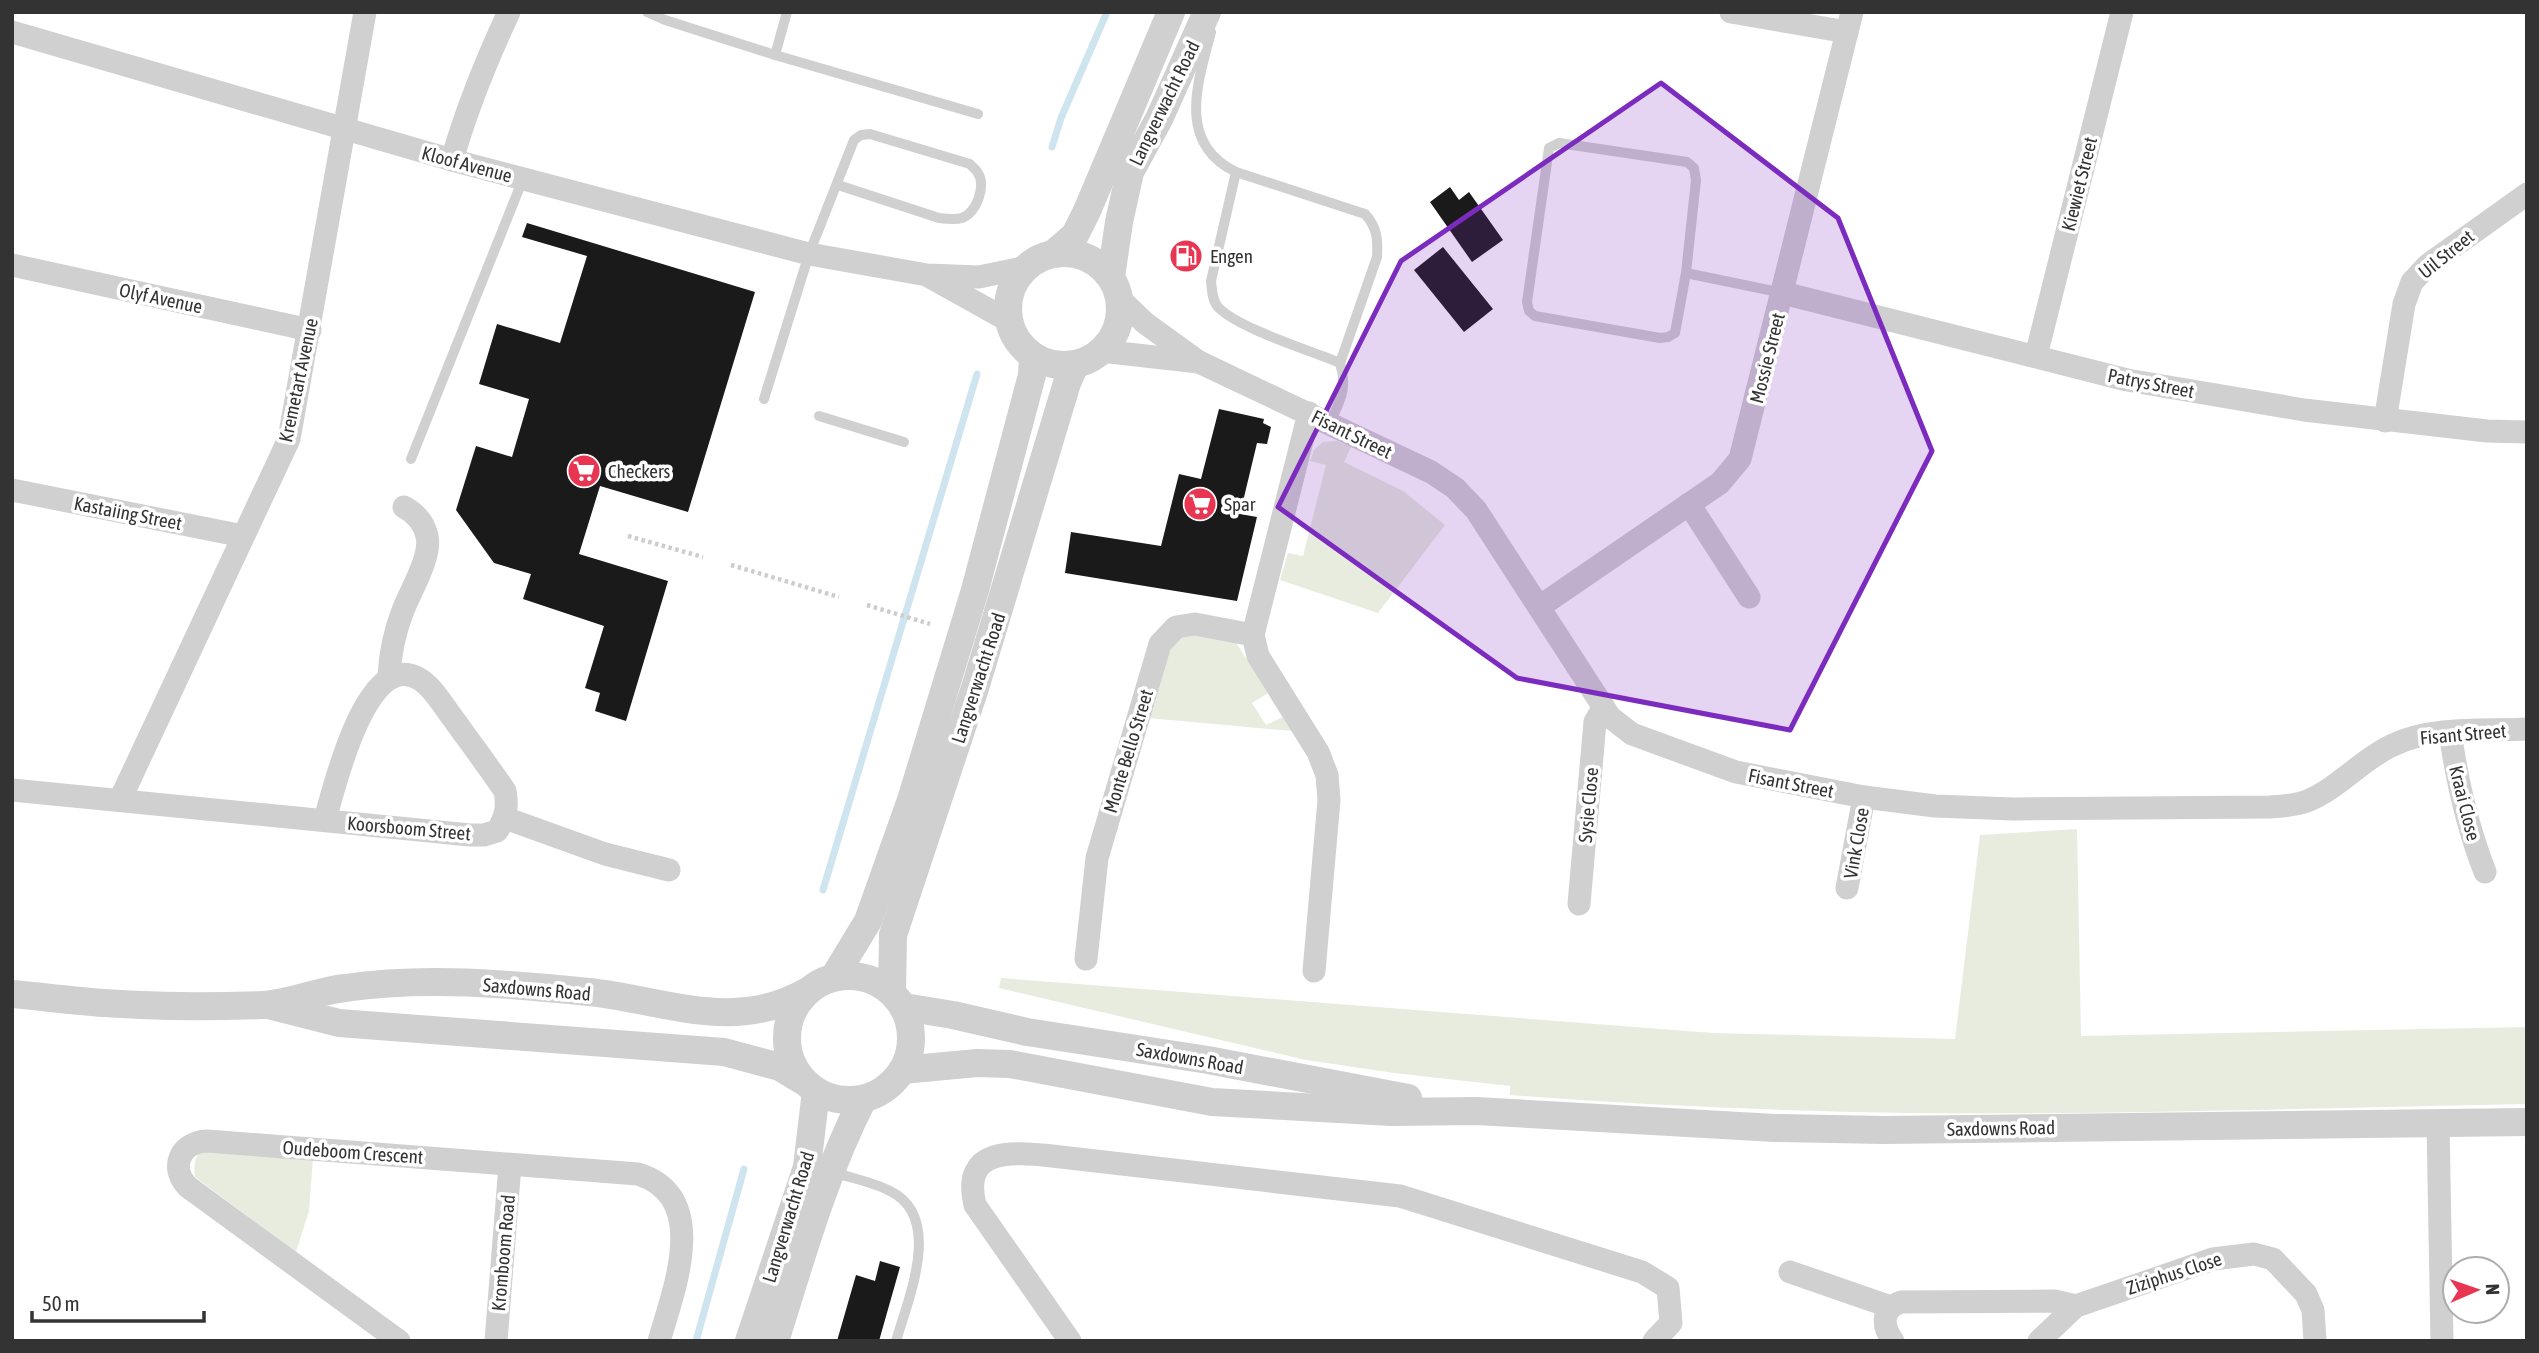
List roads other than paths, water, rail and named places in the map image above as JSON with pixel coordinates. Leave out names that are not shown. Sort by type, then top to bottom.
[{"type":"street","name":"Kremetart Avenue","points":[[120,800],[289,439],[365,12]]},
{"type":"street","points":[[452,160],[483,66],[509,12]]},
{"type":"street","name":"Langverwacht Road","points":[[1053,254],[1074,236],[1087,211],[1171,12]]},
{"type":"street","name":"Langverwacht Road","points":[[1115,288],[1119,222],[1130,172],[1159,119],[1208,12]]},
{"type":"street","points":[[1731,12],[1850,22]]},
{"type":"street","name":"Kiewiet Street","points":[[2036,356],[2122,12]]},
{"type":"street","name":"Mossie Street","points":[[1539,607],[1728,476],[1740,459],[1850,22]]},
{"type":"street","name":"Kloof Avenue","points":[[12,32],[452,160],[809,254],[927,275],[979,277],[1027,267]]},
{"type":"street","name":"Uil Street","points":[[2385,421],[2404,304],[2412,282],[2429,264],[2527,194]]},
{"type":"street","points":[[1053,254],[1082,256],[1095,262],[1115,288],[1117,327],[1111,340],[1101,351],[1089,360],[1075,365],[1046,363],[1022,347],[1009,321],[1008,306],[1011,291],[1027,267],[1053,254]]},
{"type":"street","name":"Olyf Avenue","points":[[12,265],[310,330]]},
{"type":"street","name":"Kloof Avenue","points":[[927,275],[1009,321]]},
{"type":"street","name":"Fisant Street","points":[[1115,288],[1144,323],[1214,371],[1309,412],[1431,472],[1455,488],[1476,510],[1603,708],[1620,726],[1632,734],[1736,772],[1864,797],[1935,806],[2014,809],[2293,805],[2323,792],[2394,744],[2412,738],[2449,732],[2527,729]]},
{"type":"street","name":"Patrys Street","points":[[1783,293],[2127,380],[2385,421],[2527,432]]},
{"type":"street","name":"Fisant Street","points":[[1101,351],[1199,362]]},
{"type":"street","name":"Langverwacht Road","points":[[834,976],[868,921],[911,800],[975,590],[1032,375],[1033,356]]},
{"type":"street","name":"Langverwacht Road","points":[[898,1000],[893,936],[975,688],[1067,383],[1075,365]]},
{"type":"street","points":[[1309,412],[1253,635],[1258,656],[1318,752],[1327,775],[1329,800],[1314,971]]},
{"type":"street","name":"Kastaiing Street","points":[[12,490],[243,536]]},
{"type":"street","points":[[1689,504],[1749,597]]},
{"type":"street","points":[[404,507],[413,512],[421,523],[428,537],[427,553],[396,632],[389,677],[412,675],[431,689],[505,791],[505,818],[605,854],[669,870]]},
{"type":"street","name":"Monte Bello Street","points":[[1086,959],[1097,858],[1160,644],[1177,627],[1195,624],[1253,635]]},
{"type":"street","name":"Koorsboom Street","points":[[325,820],[351,737],[379,685],[389,677]]},
{"type":"street","name":"Sysie Close","points":[[1579,904],[1595,722],[1603,708]]},
{"type":"street","name":"Kraai Close","points":[[2449,732],[2466,819],[2485,872]]},
{"type":"street","name":"Koorsboom Street","points":[[12,790],[470,835],[497,831],[505,818]]},
{"type":"street","name":"Vink Close","points":[[1847,888],[1864,797]]},
{"type":"street","points":[[851,975],[867,977],[898,1000],[910,1023],[912,1039],[909,1055],[892,1083],[879,1093],[863,1099],[839,1099],[810,1086],[791,1060],[787,1036],[789,1020],[796,1004],[806,992],[819,982],[834,976],[851,975]]},
{"type":"street","name":"Saxdowns Road","points":[[265,1005],[344,988],[428,980],[591,992],[707,1012],[760,1011],[785,1004],[806,992]]},
{"type":"street","name":"Saxdowns Road","points":[[12,994],[82,1002],[265,1005],[340,1023],[724,1052],[780,1067],[810,1086]]},
{"type":"street","name":"Saxdowns Road","points":[[898,1000],[1051,1036],[1208,1060],[1476,1111]]},
{"type":"street","name":"Saxdowns Road","points":[[902,1070],[977,1063],[1010,1064],[1212,1102],[1392,1112],[1476,1111],[1666,1123],[1885,1129],[2527,1122]]},
{"type":"street","name":"Langverwacht Road","points":[[749,1341],[807,1167],[810,1086]]},
{"type":"street","name":"Langverwacht Road","points":[[775,1341],[831,1172],[863,1099]]},
{"type":"street","points":[[2438,1123],[2442,1341]]},
{"type":"street","name":"Oudeboom Crescent","points":[[399,1341],[188,1188],[178,1174],[179,1156],[191,1144],[207,1141],[638,1174],[654,1180],[677,1204],[681,1237],[675,1285],[659,1341]]},
{"type":"street","points":[[1070,1341],[975,1205],[971,1186],[978,1169],[992,1157],[1010,1152],[1052,1156],[1400,1196],[1642,1272],[1668,1288],[1671,1324],[1654,1341]]},
{"type":"street","name":"Kromboom Road","points":[[496,1341],[510,1164]]},
{"type":"street","name":"Ziziphus Close","points":[[2039,1341],[2076,1306],[2213,1259],[2236,1254],[2260,1254],[2273,1259],[2305,1294],[2311,1304],[2315,1341]]},
{"type":"street","name":"Ziziphus Close","points":[[1790,1272],[1891,1307],[1907,1301],[2055,1301],[2076,1306]]},
{"type":"street","points":[[1891,1307],[1884,1325],[1893,1341]]},
{"type":"lane","points":[[647,12],[775,55],[978,114]]},
{"type":"lane","points":[[775,55],[788,12]]},
{"type":"lane","points":[[1216,12],[1195,104],[1198,131],[1210,154],[1220,164],[1236,172],[1365,214],[1374,224],[1378,240],[1377,257],[1340,363],[1344,375],[1344,392],[1330,423]]},
{"type":"lane","points":[[764,399],[809,254],[854,140],[861,135],[870,134],[970,164],[979,174],[981,184],[975,207],[970,214],[952,219],[939,218],[838,185]]},
{"type":"lane","points":[[1559,143],[1687,162],[1694,168],[1696,180],[1686,273],[1675,333],[1668,337],[1660,338],[1535,316],[1529,311],[1527,302],[1549,148],[1559,143]]},
{"type":"lane","points":[[1236,172],[1211,281],[1212,295],[1218,307],[1237,321],[1340,363]]},
{"type":"lane","points":[[411,459],[523,179]]},
{"type":"lane","points":[[1686,273],[1783,293]]},
{"type":"lane","points":[[819,416],[904,442]]},
{"type":"lane","points":[[831,1172],[891,1191],[909,1206],[918,1228],[920,1257],[896,1341]]},
{"type":"waterway","points":[[1052,147],[1061,118],[1107,12]]},
{"type":"waterway","points":[[823,890],[977,374]]},
{"type":"waterway","points":[[696,1341],[744,1169]]},
{"type":"place","name":"Engen","points":[[1186,256]]},
{"type":"place","name":"Checkers","points":[[584,471]]},
{"type":"place","name":"Spar","points":[[1200,504]]}]
